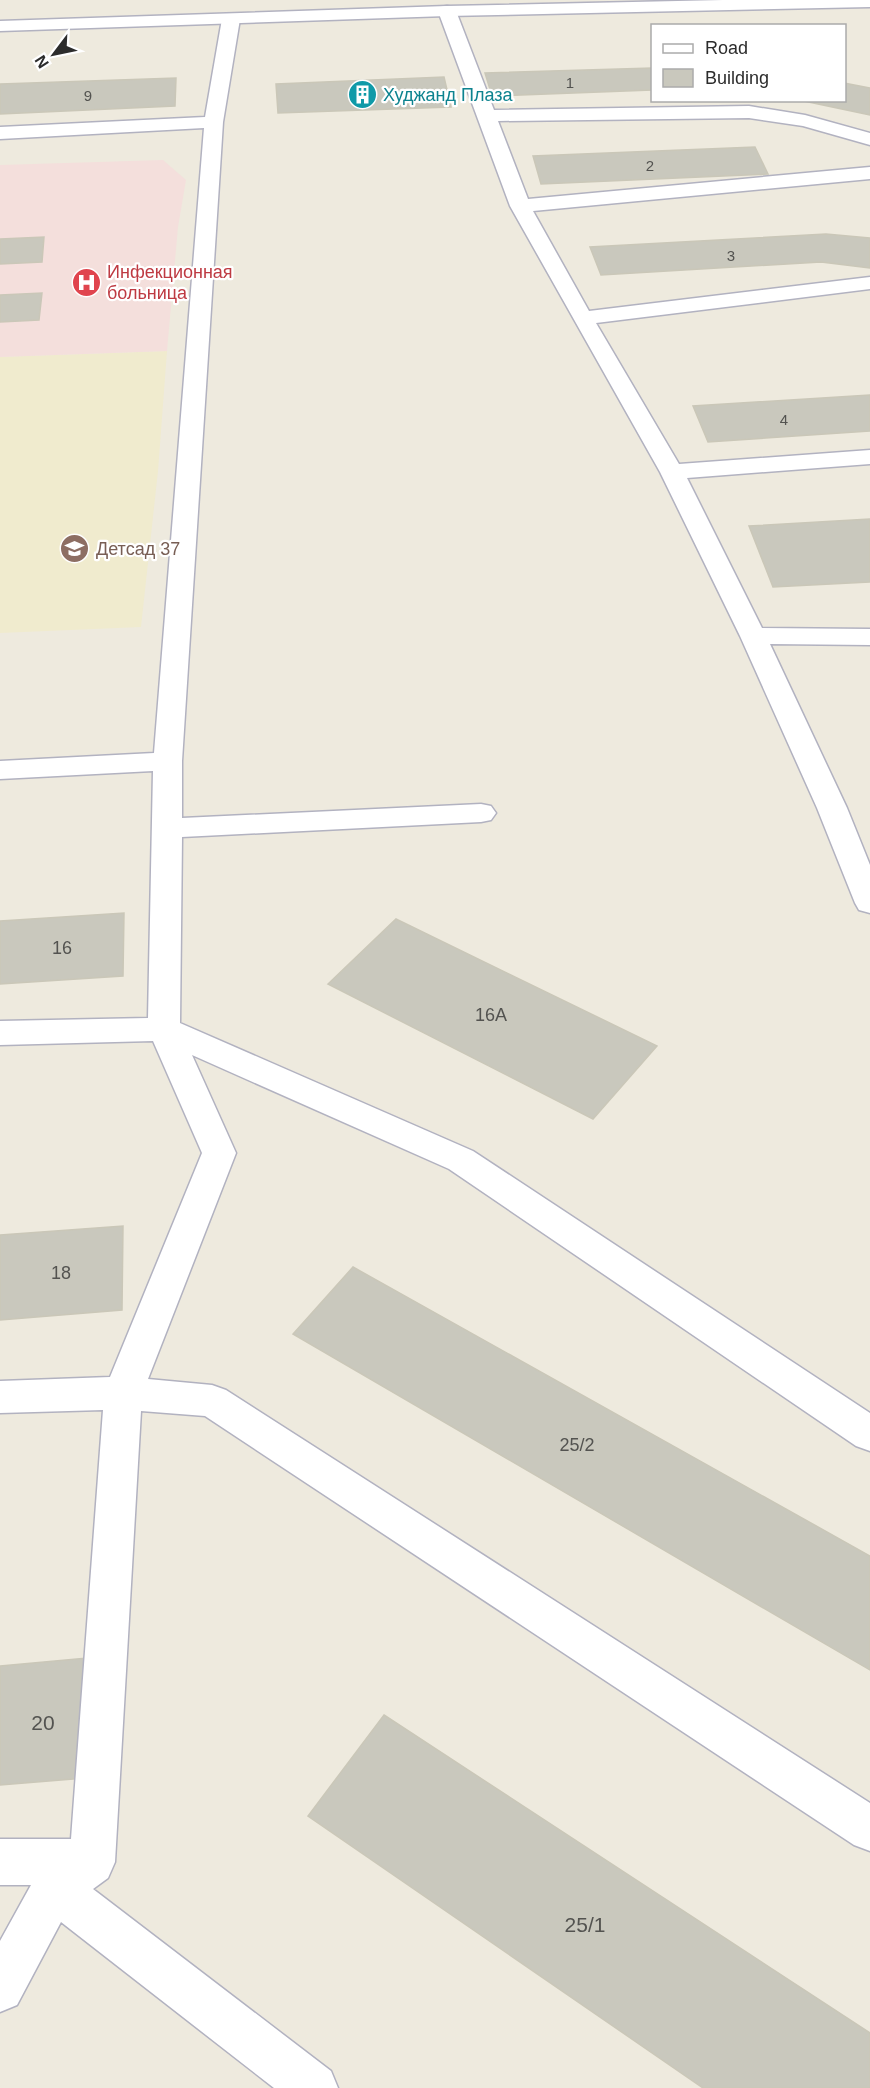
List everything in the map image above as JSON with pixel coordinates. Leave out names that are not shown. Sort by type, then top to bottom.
[{"type":"street","points":[[0,26],[447,11],[870,2]]},
{"type":"street","points":[[810,4],[870,14]]},
{"type":"street","points":[[447,11],[520,206],[672,472],[753,636],[832,808],[870,903]]},
{"type":"street","points":[[92,1862],[123,1393],[219,1153],[164,1029],[168,761],[214,122],[231,19]]},
{"type":"street","points":[[488,116],[749,112],[805,121],[870,139]]},
{"type":"street","points":[[0,133],[214,122]]},
{"type":"street","points":[[520,206],[870,173]]},
{"type":"street","points":[[582,318],[870,283]]},
{"type":"street","points":[[672,472],[870,457]]},
{"type":"street","points":[[753,636],[870,637]]},
{"type":"street","points":[[0,770],[168,761]]},
{"type":"street","points":[[168,828],[481,813]]},
{"type":"street","points":[[0,1033],[164,1029],[461,1160],[870,1434]]},
{"type":"street","points":[[0,1397],[123,1393],[212,1401],[870,1829]]},
{"type":"street","points":[[0,1862],[92,1862]]},
{"type":"street","points":[[0,1988],[54,1888],[92,1862]]},
{"type":"street","points":[[54,1888],[314,2088]]},
{"type":"shaded area","name":"Инфекционная больница","points":[[163,160],[186,180],[178,227],[167,351],[0,357],[0,165]]},
{"type":"shaded area","name":"Детсад 37","points":[[167,351],[158,471],[141,627],[0,633],[0,357]]},
{"type":"building","points":[[651,68],[651,90],[492,96],[485,73]]},
{"type":"building","name":"Худжанд Плаза","points":[[444,77],[451,107],[278,113],[276,84]]},
{"type":"building","points":[[176,78],[175,106],[0,114],[0,84]]},
{"type":"building","points":[[846,83],[870,88],[870,115],[808,102],[846,102]]},
{"type":"building","points":[[755,147],[768,174],[541,184],[533,156]]},
{"type":"building","points":[[826,234],[870,238],[870,268],[821,262],[601,275],[590,247]]},
{"type":"building","points":[[44,237],[42,262],[0,264],[0,239]]},
{"type":"building","points":[[42,293],[39,320],[0,322],[0,295]]},
{"type":"building","points":[[870,395],[870,431],[708,442],[693,406]]},
{"type":"building","points":[[870,519],[870,582],[773,587],[749,526]]},
{"type":"building","points":[[124,913],[123,976],[0,984],[0,921]]},
{"type":"building","points":[[396,919],[657,1046],[593,1119],[328,984]]},
{"type":"building","points":[[123,1226],[122,1310],[0,1320],[0,1235]]},
{"type":"building","points":[[353,1267],[870,1556],[870,1670],[293,1334]]},
{"type":"building","points":[[87,1658],[85,1778],[0,1785],[0,1666]]},
{"type":"building","points":[[384,1715],[870,2033],[870,2088],[703,2088],[308,1816]]},
{"type":"place","name":"Худжанд Плаза","points":[[362,95]]},
{"type":"place","name":"Инфекционная больница","points":[[86,282]]},
{"type":"place","name":"Детсад 37","points":[[75,549]]}]
